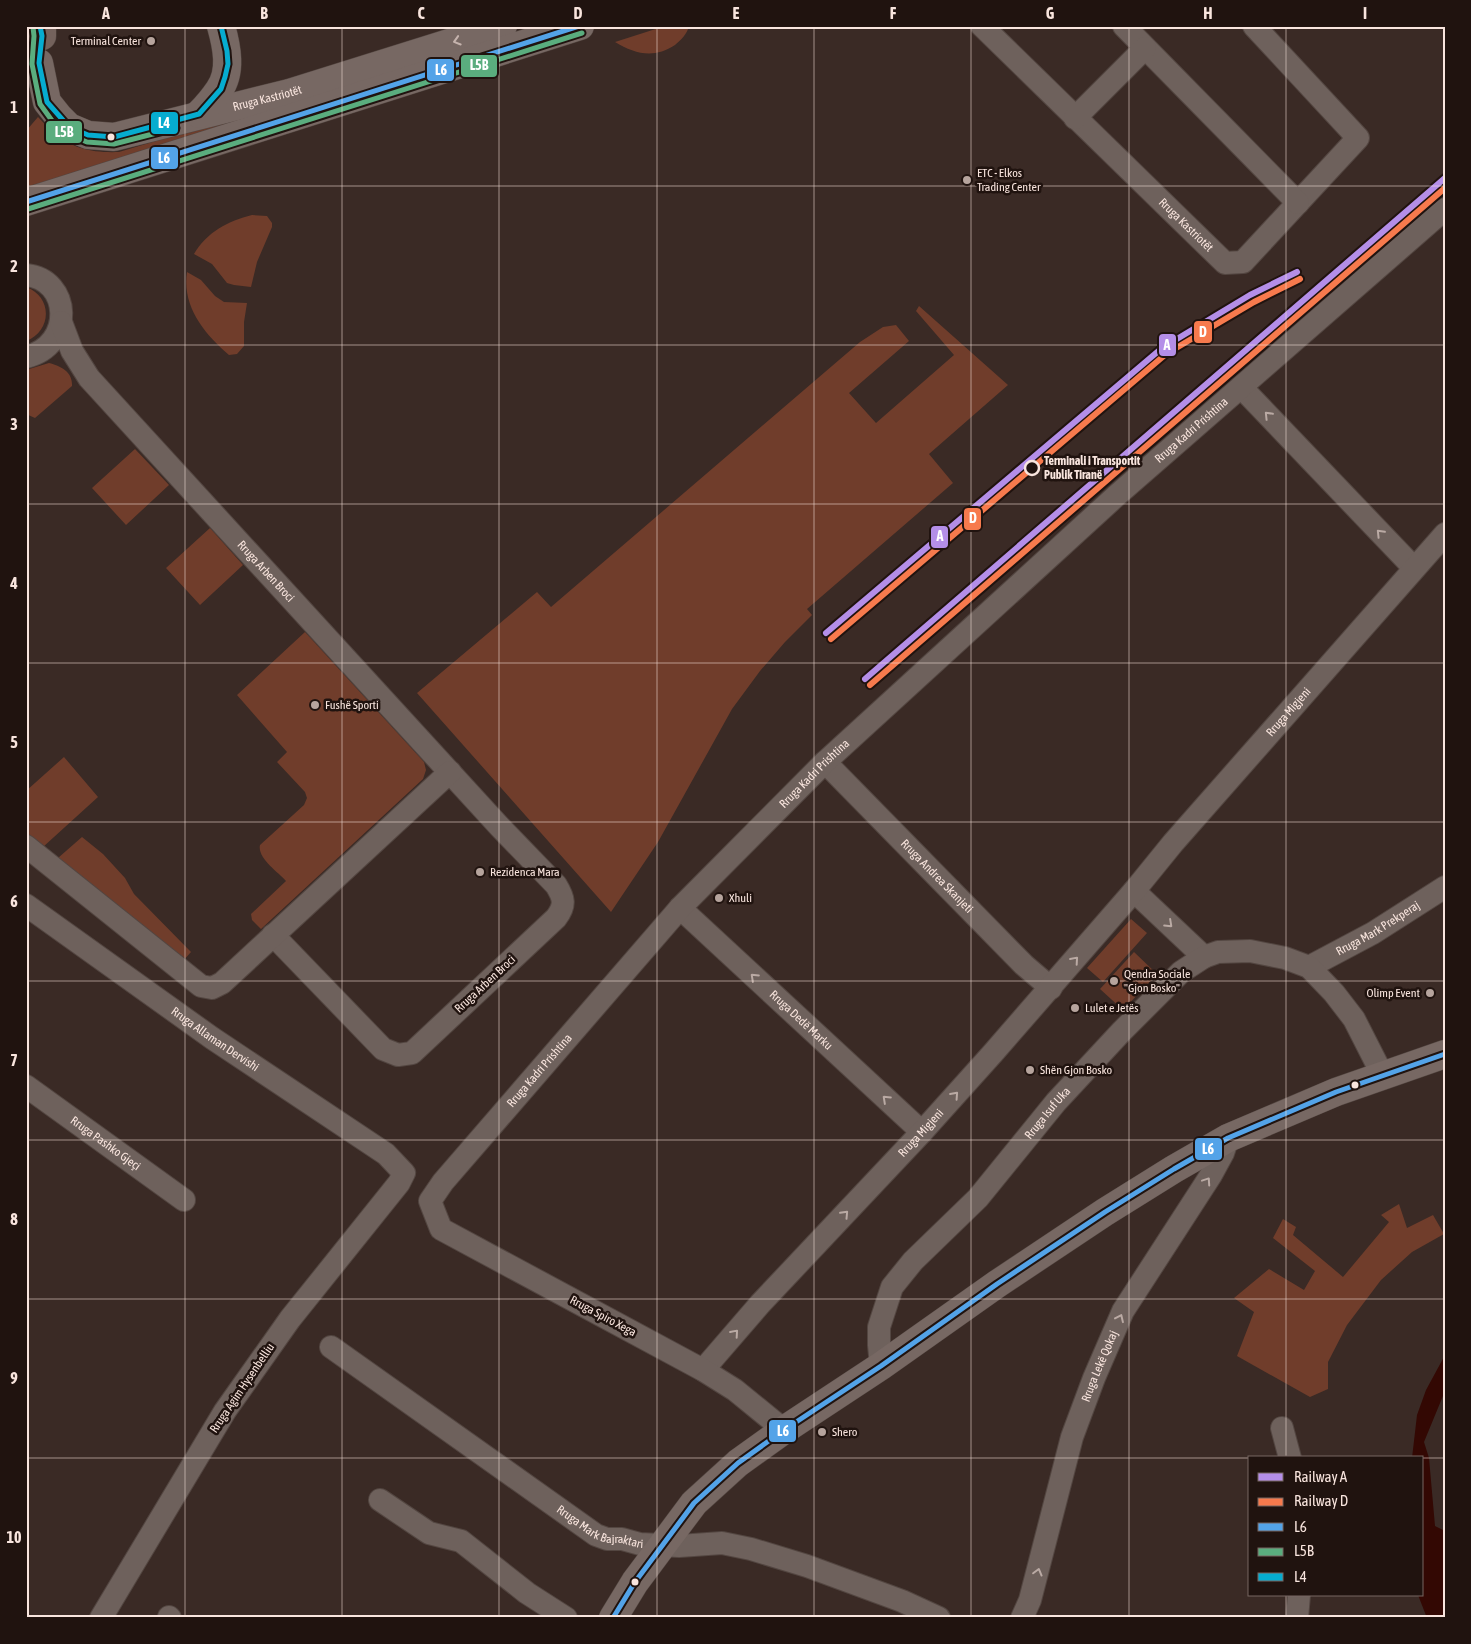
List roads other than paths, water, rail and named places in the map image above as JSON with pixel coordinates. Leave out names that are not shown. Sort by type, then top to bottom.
[{"type":"main road","points":[[199,114],[221,89],[228,64],[221,26]]},
{"type":"main road","name":"Rruga Kastriotët","points":[[41,38],[47,102],[69,127],[88,135],[114,137],[289,92],[503,26]]},
{"type":"main road","name":"Rruga Kastriotët","points":[[28,203],[580,26]]},
{"type":"main road","points":[[26,97],[41,38]]},
{"type":"main road","points":[[612,1618],[694,1503],[738,1463],[784,1430],[882,1366],[997,1284],[1105,1212],[1228,1138],[1336,1092],[1445,1054]]},
{"type":"street","name":"Rruga Kastriotët","points":[[982,26],[1225,263],[1243,262],[1358,138],[1254,26]]},
{"type":"street","points":[[1124,26],[1298,203]]},
{"type":"street","points":[[1075,118],[1145,48]]},
{"type":"street","name":"Rruga Kadri Prishtina","points":[[430,1201],[443,1182],[680,908],[825,762],[1116,496],[1445,210]]},
{"type":"street","name":"Rruga Arben Broci","points":[[26,263],[34,277],[51,288],[58,298],[61,310],[61,322],[57,336],[48,347],[31,356]]},
{"type":"street","name":"Rruga Arben Broci","points":[[61,322],[72,351],[83,370],[450,772],[556,885],[563,902],[562,911],[556,918],[412,1053],[398,1055],[383,1049],[273,935]]},
{"type":"street","name":"Rruga Arben Broci","points":[[31,356],[47,355],[83,370]]},
{"type":"street","points":[[1241,386],[1414,568]]},
{"type":"street","name":"Rruga Migjeni","points":[[703,1370],[760,1304],[922,1132],[1051,988],[1173,843],[1445,534]]},
{"type":"street","name":"Rruga Andrea Skanjeti","points":[[825,762],[1024,965],[1051,988]]},
{"type":"street","points":[[26,846],[201,986],[212,988],[222,984],[450,772]]},
{"type":"street","name":"Rruga Mark Prekperaj","points":[[1310,967],[1372,933],[1445,887]]},
{"type":"street","points":[[1134,891],[1204,957]]},
{"type":"street","name":"Rruga Allaman Dervishi","points":[[26,905],[212,1038],[386,1154],[404,1173]]},
{"type":"street","name":"Rruga Dedë Marku","points":[[680,908],[922,1132]]},
{"type":"street","name":"Rruga Isuf Uka","points":[[882,1366],[879,1327],[892,1287],[913,1261],[978,1198],[1056,1102],[1122,1031],[1181,972],[1204,957],[1218,952],[1250,951],[1286,958],[1310,967],[1354,1019],[1383,1076]]},
{"type":"street","name":"Rruga Pashko Gjeçi","points":[[26,1086],[184,1200]]},
{"type":"street","name":"Rruga Lekë Qokaj","points":[[1022,1618],[1030,1600],[1072,1438],[1094,1378],[1123,1311],[1211,1175],[1223,1153],[1228,1138]]},
{"type":"street","name":"Rruga Agim Hysenbelliu","points":[[101,1618],[225,1411],[290,1319],[399,1183],[404,1173]]},
{"type":"street","name":"Rruga Spiro Xega","points":[[430,1201],[441,1229],[703,1370],[735,1390],[784,1430]]},
{"type":"street","name":"Rruga Mark Bajraktari","points":[[330,1347],[596,1535],[606,1539],[622,1539],[640,1544],[679,1546],[722,1542],[751,1549],[807,1566],[902,1601],[939,1618]]},
{"type":"street","points":[[1282,1428],[1289,1456]]},
{"type":"street","points":[[380,1500],[429,1533],[461,1541],[527,1593],[566,1618]]},
{"type":"street","points":[[1297,1618],[1299,1596]]},
{"type":"rail line","name":"A","points":[[865,679],[1445,178]]},
{"type":"rail line","name":"D","points":[[870,685],[1445,188]]},
{"type":"rail line","name":"A","points":[[826,633],[1162,348],[1250,295],[1297,272]]},
{"type":"rail line","name":"D","points":[[831,639],[1166,354],[1254,302],[1300,279]]},
{"type":"place","name":"Terminal Center","points":[[151,41]]},
{"type":"place","name":"ETC - Elkos Trading Center","points":[[967,180]]},
{"type":"place","name":"Terminali i Transportit Publik Tiranë","points":[[1032,468]]},
{"type":"place","name":"Fushë Sporti","points":[[315,705]]},
{"type":"place","name":"Rezidenca Mara","points":[[480,872]]},
{"type":"place","name":"Xhuli","points":[[719,898]]},
{"type":"place","name":"Qendra Sociale \"Gjon Bosko\"","points":[[1114,981]]},
{"type":"place","name":"Olimp Event","points":[[1430,993]]},
{"type":"place","name":"Lulet e Jetës","points":[[1075,1008]]},
{"type":"place","name":"Shën Gjon Bosko","points":[[1030,1070]]},
{"type":"place","name":"Shero","points":[[822,1432]]}]
